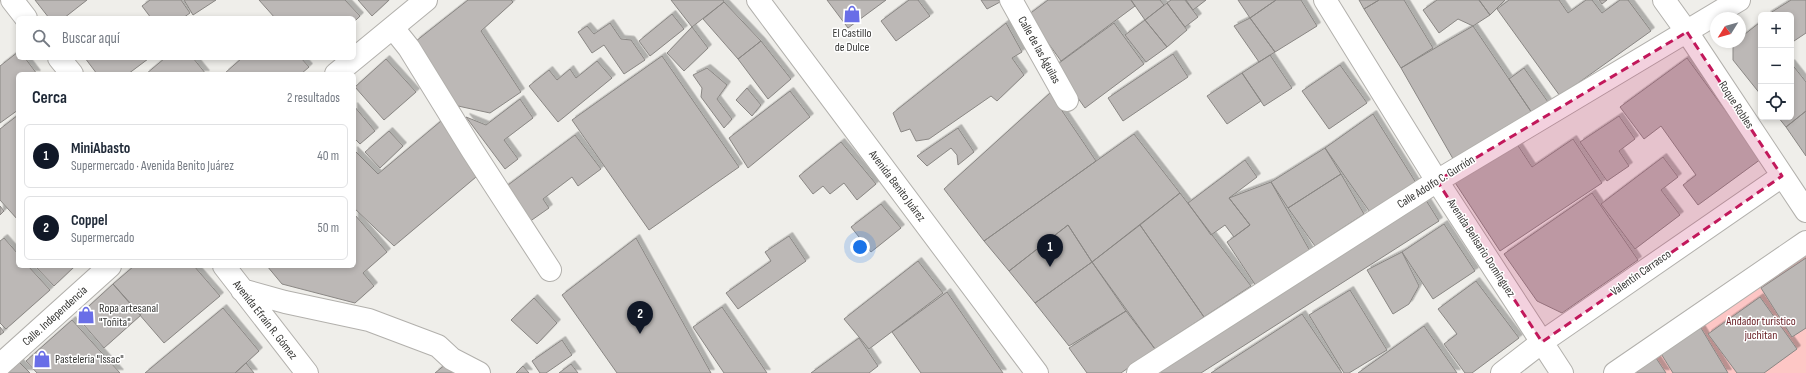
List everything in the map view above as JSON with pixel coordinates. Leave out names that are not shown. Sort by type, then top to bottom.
[{"type":"street","points":[[12,0],[24,16]]},
{"type":"street","points":[[356,58],[426,0]]},
{"type":"street","name":"Avenida Benito Juárez","points":[[758,0],[1037,373]]},
{"type":"street","name":"Calle de las Águilas","points":[[1011,0],[1067,100]]},
{"type":"street","name":"Avenida Belisario Domínguez","points":[[1325,0],[1437,181],[1562,373]]},
{"type":"street","name":"Roque Robles","points":[[1664,0],[1687,32],[1806,211]]},
{"type":"street","name":"Calle Adolfo C. Gurrión","points":[[1138,373],[1437,181],[1739,0]]},
{"type":"street","points":[[393,28],[409,48],[472,150],[550,270]]},
{"type":"street","points":[[61,60],[70,72]]},
{"type":"street","points":[[338,72],[353,60]]},
{"type":"street","name":"Valentín Carrasco","points":[[1502,373],[1542,342],[1782,176]]},
{"type":"street","points":[[1615,373],[1806,242]]},
{"type":"street","name":"Calle. Independencia","points":[[0,365],[108,268]]},
{"type":"street","name":"Avenida Efraín R. Gómez","points":[[226,268],[307,373]]},
{"type":"street","points":[[242,290],[285,302],[369,320],[438,346],[452,359],[479,373]]},
{"type":"highlighted area","points":[[1687,32],[1782,176],[1542,342],[1437,181]]},
{"type":"green space","name":"Andador turistico juchitan","points":[[1806,242],[1806,373],[1615,373]]},
{"type":"building","points":[[35,0],[87,0],[67,16],[47,16]]},
{"type":"building","points":[[150,0],[181,0],[190,13],[186,16],[150,16],[142,6]]},
{"type":"building","points":[[184,0],[216,0],[193,15]]},
{"type":"building","points":[[259,0],[345,0],[360,16],[356,20],[356,16],[273,16]]},
{"type":"building","points":[[358,0],[389,0],[372,16]]},
{"type":"building","points":[[468,0],[511,0],[513,2],[481,31],[521,92],[490,113],[458,106],[416,41]]},
{"type":"building","points":[[671,0],[723,0],[724,2],[692,27]]},
{"type":"building","name":"El Castillo de Dulce","points":[[827,0],[886,0],[848,28]]},
{"type":"building","points":[[909,0],[918,0],[930,16],[896,41],[881,21]]},
{"type":"building","points":[[981,0],[999,0],[1000,2],[987,9]]},
{"type":"building","points":[[1048,0],[1131,0],[1135,6],[1061,61],[1028,15]]},
{"type":"building","points":[[1131,0],[1160,0],[1164,5],[1145,20]]},
{"type":"building","points":[[1171,0],[1185,0],[1198,17],[1185,27],[1167,3]]},
{"type":"building","points":[[1186,0],[1206,0],[1193,10]]},
{"type":"building","points":[[1238,0],[1276,0],[1250,18]]},
{"type":"building","points":[[1276,0],[1301,0],[1317,26],[1275,52],[1250,18]]},
{"type":"building","points":[[1359,0],[1379,0],[1364,9]]},
{"type":"building","points":[[1379,0],[1404,0],[1433,48],[1401,68],[1364,9]]},
{"type":"building","points":[[1437,0],[1479,0],[1490,15],[1473,26],[1458,19],[1439,33],[1423,10]]},
{"type":"building","points":[[1479,0],[1505,0],[1490,15]]},
{"type":"building","points":[[1509,0],[1559,0],[1568,13],[1586,0],[1592,0],[1602,13],[1620,0],[1628,0],[1651,31],[1560,96],[1497,9]]},
{"type":"building","points":[[1599,0],[1607,0],[1602,4]]},
{"type":"building","points":[[1791,0],[1806,0],[1806,33],[1794,41],[1794,12],[1772,12]]},
{"type":"building","points":[[724,2],[761,41],[738,59],[703,19]]},
{"type":"building","points":[[1167,3],[1187,30],[1167,47],[1145,20]]},
{"type":"building","points":[[672,14],[684,29],[650,56],[639,41]]},
{"type":"building","points":[[1250,18],[1275,52],[1259,62],[1234,26]]},
{"type":"building","points":[[1145,20],[1167,47],[1146,62],[1125,35]]},
{"type":"building","points":[[610,23],[621,39],[631,40],[645,60],[624,74],[604,45],[592,53],[578,32],[587,26],[594,34]]},
{"type":"building","points":[[1006,23],[1022,52],[1012,58],[1024,75],[997,101],[991,96],[929,139],[916,141],[910,129],[901,132],[893,113]]},
{"type":"building","points":[[1114,23],[1144,64],[1085,108],[1055,66]]},
{"type":"building","points":[[1758,24],[1758,91],[1733,60],[1733,48],[1746,48],[1746,33]]},
{"type":"building","points":[[1473,26],[1532,113],[1456,164],[1401,68]]},
{"type":"building","points":[[692,27],[708,48],[684,71],[667,53]]},
{"type":"building","points":[[761,41],[791,79],[768,99],[738,59]]},
{"type":"building","points":[[16,54],[16,60],[26,60],[36,72],[16,72],[16,111],[0,123],[0,66]]},
{"type":"building","points":[[1173,54],[1188,77],[1123,121],[1108,98]]},
{"type":"building","points":[[1270,55],[1292,88],[1264,106],[1242,73]]},
{"type":"building","points":[[662,56],[739,167],[649,230],[572,120]]},
{"type":"building","points":[[1687,58],[1761,159],[1698,205],[1683,185],[1696,175],[1661,126],[1644,139],[1620,107]]},
{"type":"building","points":[[386,59],[416,92],[384,120],[356,88],[356,86]]},
{"type":"building","points":[[86,60],[147,60],[131,72],[96,72]]},
{"type":"building","points":[[163,60],[195,60],[204,72],[148,72]]},
{"type":"building","points":[[240,60],[303,60],[309,67],[303,72],[226,72]]},
{"type":"building","points":[[597,61],[612,78],[558,122],[529,86],[549,70],[557,80],[570,69],[576,78]]},
{"type":"building","points":[[1340,65],[1367,103],[1329,129],[1302,91]]},
{"type":"building","points":[[1794,67],[1806,82],[1806,111],[1786,127],[1780,120],[1794,120]]},
{"type":"building","points":[[707,68],[727,85],[717,99],[732,119],[724,128],[701,97],[702,88],[693,75]]},
{"type":"building","points":[[1524,68],[1548,102],[1532,113],[1509,79]]},
{"type":"building","points":[[1242,73],[1261,101],[1227,124],[1207,96]]},
{"type":"building","points":[[747,88],[761,105],[752,116],[736,100]]},
{"type":"building","points":[[790,91],[810,117],[748,168],[729,138]]},
{"type":"building","points":[[1050,93],[1096,161],[984,241],[944,189]]},
{"type":"building","points":[[520,99],[533,118],[504,140],[518,159],[505,169],[466,117],[486,125]]},
{"type":"building","points":[[356,108],[375,131],[360,144],[356,140]]},
{"type":"building","points":[[1806,111],[1806,156],[1786,127]]},
{"type":"building","points":[[1373,114],[1418,186],[1372,215],[1325,148]]},
{"type":"building","points":[[1619,116],[1635,139],[1619,151],[1629,166],[1607,181],[1580,142]]},
{"type":"building","points":[[16,117],[16,218],[0,200],[0,129]]},
{"type":"building","points":[[441,121],[476,177],[394,246],[356,210],[356,152],[378,174]]},
{"type":"building","points":[[958,128],[974,152],[958,165],[957,155],[951,148],[927,166],[917,156]]},
{"type":"building","points":[[389,131],[403,146],[380,168],[365,152]]},
{"type":"building","points":[[1134,134],[1180,193],[1092,262],[1068,225],[1009,271],[984,241]]},
{"type":"building","points":[[575,135],[601,169],[578,186],[572,177],[543,199],[549,208],[529,222],[504,188]]},
{"type":"building","points":[[1513,138],[1532,167],[1573,139],[1602,183],[1500,251],[1452,178]]},
{"type":"building","points":[[841,142],[876,184],[857,200],[844,183],[830,194],[823,186],[813,194],[799,176]]},
{"type":"building","points":[[1325,148],[1341,174],[1288,208],[1271,182]]},
{"type":"building","points":[[1663,157],[1678,177],[1661,190],[1680,215],[1635,249],[1601,204]]},
{"type":"building","points":[[1245,160],[1257,177],[1229,198],[1250,225],[1234,237],[1225,225],[1211,235],[1188,203]]},
{"type":"building","points":[[1341,174],[1364,214],[1315,246],[1288,208]]},
{"type":"building","points":[[1271,182],[1310,251],[1256,286],[1227,242],[1250,225],[1229,198]]},
{"type":"building","points":[[1180,193],[1251,286],[1204,317],[1140,225]]},
{"type":"building","points":[[1592,193],[1638,260],[1562,313],[1537,301],[1504,254]]},
{"type":"building","points":[[1424,197],[1439,221],[1201,373],[1148,373]]},
{"type":"building","points":[[881,204],[901,228],[871,252],[851,227]]},
{"type":"building","points":[[0,206],[4,211],[0,215]]},
{"type":"building","points":[[356,216],[387,252],[363,273],[374,286],[355,303],[282,284],[269,268],[356,268]]},
{"type":"building","points":[[1444,224],[1475,271],[1433,299],[1402,252]]},
{"type":"building","points":[[1068,225],[1092,262],[1035,303],[1009,271]]},
{"type":"building","points":[[1140,225],[1204,317],[1155,349],[1092,262]]},
{"type":"building","points":[[789,236],[806,261],[738,309],[726,293],[771,261],[765,252]]},
{"type":"building","points":[[4,238],[16,252],[16,268],[30,268],[50,290],[6,329],[0,323],[0,241]]},
{"type":"building","points":[[636,238],[711,373],[617,373],[562,295]]},
{"type":"building","points":[[1402,252],[1419,286],[1409,304],[1393,314],[1367,270]]},
{"type":"building","points":[[1806,258],[1806,328],[1792,337],[1761,288]]},
{"type":"building","points":[[918,261],[943,293],[869,349],[844,319]]},
{"type":"building","points":[[1092,262],[1126,311],[1069,346],[1035,303]]},
{"type":"building","points":[[37,268],[73,268],[54,286]]},
{"type":"building","points":[[132,268],[196,268],[220,296],[164,343],[113,284]]},
{"type":"building","points":[[1476,281],[1519,338],[1472,373],[1465,373],[1444,344],[1457,334],[1438,309]]},
{"type":"building","points":[[113,284],[141,315],[104,348],[77,317]]},
{"type":"building","points":[[1350,290],[1387,350],[1349,373],[1344,373],[1309,315]]},
{"type":"building","points":[[947,292],[1003,373],[921,373],[892,332]]},
{"type":"building","points":[[1760,297],[1797,349],[1764,373],[1737,373],[1708,334]]},
{"type":"building","points":[[534,298],[557,323],[537,344],[511,320]]},
{"type":"building","points":[[722,307],[767,373],[724,373],[693,327]]},
{"type":"building","points":[[223,308],[259,351],[235,373],[145,373]]},
{"type":"building","points":[[1126,311],[1155,349],[1121,373],[1087,373],[1069,348]]},
{"type":"building","points":[[1302,314],[1342,373],[1211,373]]},
{"type":"building","points":[[72,320],[120,373],[37,373],[26,361]]},
{"type":"building","points":[[1424,326],[1457,373],[1358,373]]},
{"type":"building","points":[[0,327],[4,332],[0,335]]},
{"type":"building","points":[[1701,328],[1728,373],[1673,373],[1660,352]]},
{"type":"building","points":[[859,338],[878,366],[869,373],[811,373]]},
{"type":"building","points":[[562,340],[572,355],[546,373],[540,373],[532,361]]},
{"type":"building","points":[[1654,355],[1666,373],[1628,373]]},
{"type":"building","points":[[452,359],[464,373],[435,373]]},
{"type":"building","points":[[19,362],[30,373],[7,373]]},
{"type":"building","points":[[246,363],[254,373],[235,373]]},
{"type":"building","points":[[571,364],[578,373],[559,373]]},
{"type":"building","points":[[523,366],[529,373],[516,373]]},
{"type":"place","name":"El Castillo de Dulce","points":[[852,14]]},
{"type":"place","name":"MiniAbasto","points":[[1050,267]]},
{"type":"place","name":"Ropa artesanal \"Toñita\"","points":[[86,315]]},
{"type":"place","name":"Coppel","points":[[640,334]]},
{"type":"place","name":"Pasteleria \"Issac\"","points":[[42,359]]}]
